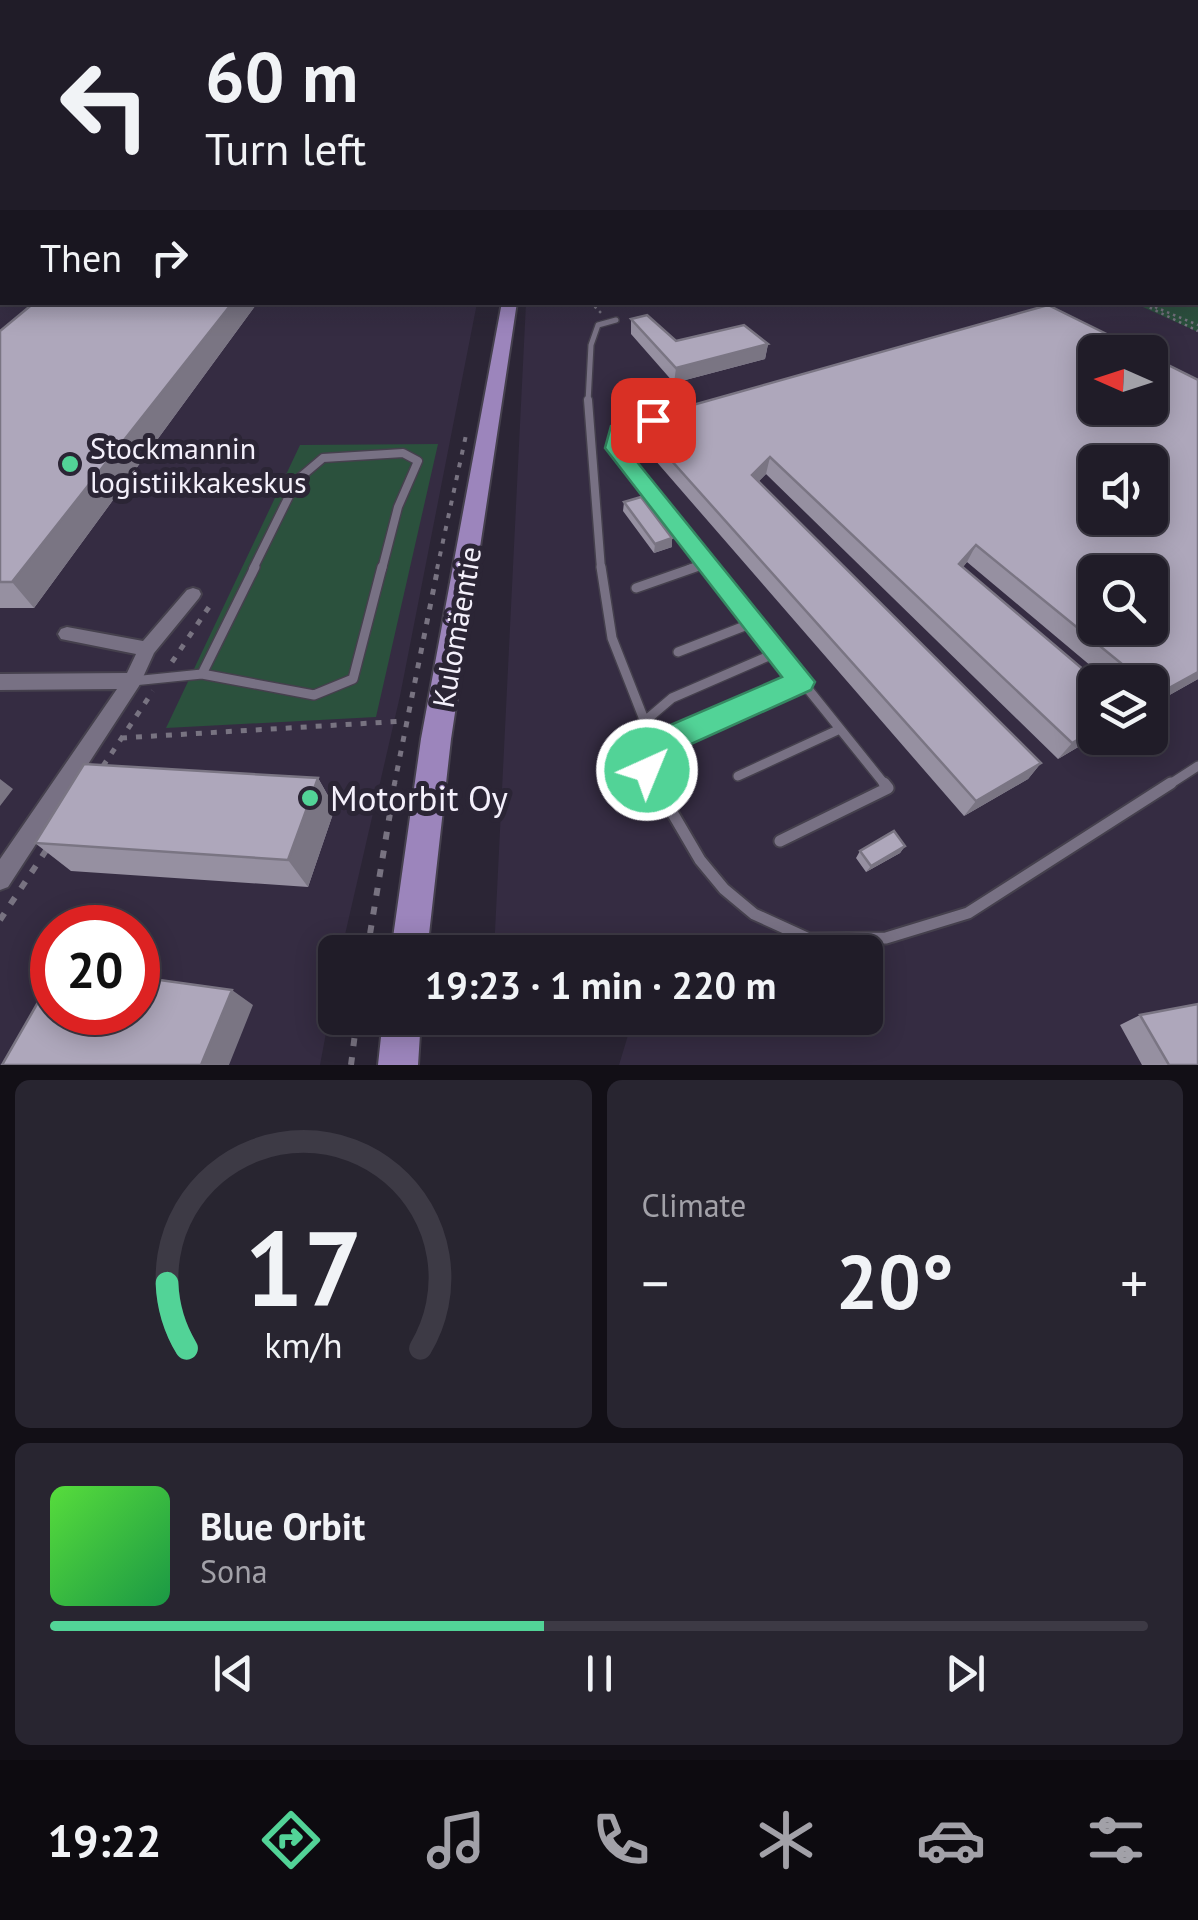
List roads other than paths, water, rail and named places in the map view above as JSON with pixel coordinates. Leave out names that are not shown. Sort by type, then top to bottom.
[{"type":"main road","name":"Kulomäentie","points":[[411,935],[436,740],[509,305]]},
{"type":"main road","points":[[398,1065],[401,1035]]},
{"type":"street","points":[[0,879],[133,680],[147,650],[192,594]]},
{"type":"street","points":[[67,634],[147,650]]},
{"type":"street","points":[[0,682],[133,680]]},
{"type":"lane","points":[[616,320],[598,326],[592,333],[589,454],[612,640],[644,721],[642,760],[647,770],[700,860],[754,914],[808,939],[886,938],[968,913],[1198,766]]},
{"type":"lane","points":[[653,420],[618,430],[615,448],[888,788],[780,841]]},
{"type":"lane","points":[[133,680],[202,674],[314,695],[353,679],[398,507],[418,461],[403,453],[323,458],[298,480],[202,674]]},
{"type":"lane","points":[[636,588],[707,563]]},
{"type":"lane","points":[[678,652],[755,622]]},
{"type":"lane","points":[[644,721],[672,698],[778,652]]},
{"type":"lane","points":[[647,770],[672,738],[802,682]]},
{"type":"lane","points":[[738,776],[840,728]]},
{"type":"place","name":"Stockmannin logistiikkakeskus","points":[[70,464]]},
{"type":"place","name":"Motorbit Oy","points":[[310,798]]}]
